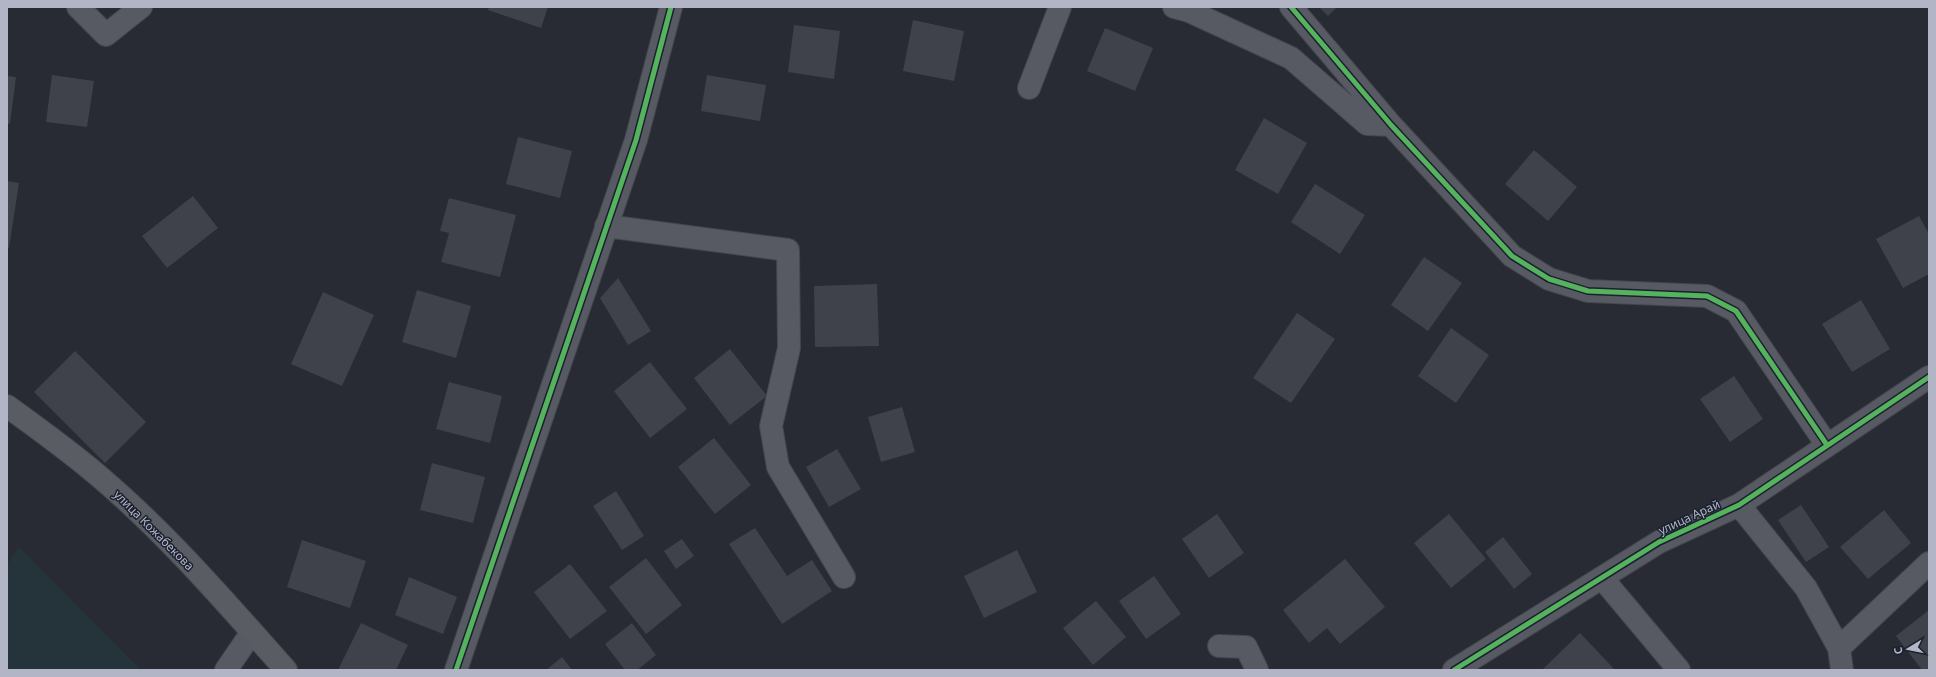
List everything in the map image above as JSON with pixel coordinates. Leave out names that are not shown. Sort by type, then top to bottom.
[{"type":"main road","name":"улица Кожабекова","points":[[7,406],[101,478],[168,541],[286,670]]},
{"type":"street","points":[[78,7],[106,35],[141,7]]},
{"type":"street","points":[[456,670],[636,140],[670,7]]},
{"type":"street","points":[[1029,88],[1060,7]]},
{"type":"street","points":[[1174,7],[1189,11],[1291,58],[1367,124],[1392,125]]},
{"type":"street","points":[[1291,7],[1392,125],[1512,256],[1549,279],[1588,291],[1707,296],[1736,311],[1827,446]]},
{"type":"street","points":[[606,226],[788,250],[789,348],[771,426],[778,467],[844,577]]},
{"type":"street","name":"улица Арай","points":[[1454,670],[1660,542],[1739,504],[1929,377]]},
{"type":"street","points":[[1739,504],[1806,588],[1839,648],[1842,670]]},
{"type":"street","points":[[1839,648],[1929,563]]},
{"type":"street","points":[[1602,578],[1679,670]]},
{"type":"street","points":[[226,670],[252,632]]},
{"type":"street","points":[[1219,646],[1246,647],[1257,670]]},
{"type":"shaded area","points":[[19,547],[141,670],[7,670],[7,564]]},
{"type":"building","points":[[489,7],[548,7],[541,28],[488,10]]},
{"type":"building","points":[[1319,7],[1337,7],[1328,16]]},
{"type":"building","points":[[913,20],[964,31],[954,81],[903,71]]},
{"type":"building","points":[[794,25],[840,31],[834,79],[788,72]]},
{"type":"building","points":[[1105,28],[1153,48],[1135,91],[1087,71]]},
{"type":"building","points":[[52,75],[94,81],[87,127],[46,122]]},
{"type":"building","points":[[707,75],[766,85],[760,121],[701,111]]},
{"type":"building","points":[[7,76],[16,77],[10,124],[7,123]]},
{"type":"building","points":[[1264,118],[1307,143],[1278,194],[1235,170]]},
{"type":"building","points":[[518,137],[572,151],[560,198],[506,184]]},
{"type":"building","points":[[1534,150],[1577,187],[1548,221],[1505,184]]},
{"type":"building","points":[[7,181],[19,183],[9,248],[7,248]]},
{"type":"building","points":[[1315,184],[1365,215],[1340,254],[1291,222]]},
{"type":"building","points":[[193,196],[218,228],[167,268],[142,236]]},
{"type":"building","points":[[449,198],[516,215],[500,277],[441,262],[449,233],[440,231]]},
{"type":"building","points":[[1919,216],[1929,234],[1929,274],[1903,288],[1876,239]]},
{"type":"building","points":[[1424,257],[1462,283],[1428,331],[1391,305]]},
{"type":"building","points":[[618,278],[651,331],[628,345],[600,298]]},
{"type":"building","points":[[877,284],[879,346],[815,347],[814,286]]},
{"type":"building","points":[[417,290],[471,306],[456,358],[402,342]]},
{"type":"building","points":[[323,292],[374,315],[342,386],[291,364]]},
{"type":"building","points":[[1861,300],[1890,349],[1852,372],[1822,324]]},
{"type":"building","points":[[1297,313],[1335,339],[1291,403],[1253,378]]},
{"type":"building","points":[[1451,328],[1489,355],[1456,403],[1418,376]]},
{"type":"building","points":[[730,349],[767,396],[730,425],[694,378]]},
{"type":"building","points":[[75,351],[146,422],[105,463],[34,392]]},
{"type":"building","points":[[650,362],[687,409],[650,438],[614,391]]},
{"type":"building","points":[[1734,376],[1763,419],[1730,442],[1700,399]]},
{"type":"building","points":[[449,382],[502,396],[490,443],[436,429]]},
{"type":"building","points":[[902,407],[915,452],[881,462],[868,417]]},
{"type":"building","points":[[714,438],[751,485],[715,514],[678,467]]},
{"type":"building","points":[[837,449],[861,489],[829,507],[806,467]]},
{"type":"building","points":[[432,463],[485,477],[473,523],[420,510]]},
{"type":"building","points":[[616,491],[644,536],[622,550],[593,506]]},
{"type":"building","points":[[1801,505],[1829,547],[1806,562],[1778,520]]},
{"type":"building","points":[[1884,510],[1911,543],[1868,579],[1840,547]]},
{"type":"building","points":[[1217,514],[1244,553],[1209,578],[1182,539]]},
{"type":"building","points":[[1449,514],[1486,559],[1451,588],[1414,543]]},
{"type":"building","points":[[755,528],[787,576],[812,560],[832,591],[782,624],[729,544]]},
{"type":"building","points":[[1503,537],[1532,574],[1514,589],[1485,552]]},
{"type":"building","points":[[682,539],[694,556],[676,569],[664,551]]},
{"type":"building","points":[[302,540],[366,561],[350,608],[287,587]]},
{"type":"building","points":[[1017,550],[1037,592],[984,618],[964,576]]},
{"type":"building","points":[[646,558],[682,605],[646,634],[609,587]]},
{"type":"building","points":[[1345,559],[1385,607],[1340,644],[1327,628],[1309,643],[1283,610]]},
{"type":"building","points":[[570,564],[607,611],[570,639],[534,592]]},
{"type":"building","points":[[1154,576],[1181,614],[1146,639],[1119,601]]},
{"type":"building","points":[[409,577],[457,597],[443,634],[395,615]]},
{"type":"building","points":[[1096,601],[1126,637],[1093,665],[1063,628]]},
{"type":"building","points":[[1929,610],[1929,670],[1922,670],[1896,636]]},
{"type":"building","points":[[361,623],[408,645],[396,670],[338,670]]},
{"type":"building","points":[[632,623],[656,655],[637,670],[625,670],[605,644]]},
{"type":"building","points":[[1580,633],[1615,670],[1542,670]]},
{"type":"building","points":[[562,657],[572,670],[546,670]]},
{"type":"cycle path","points":[[456,670],[636,140],[671,7]]},
{"type":"cycle path","points":[[1291,7],[1391,125],[1512,256],[1549,279],[1588,291],[1707,296],[1736,311],[1827,445]]},
{"type":"cycle path","points":[[1454,670],[1659,542],[1739,505],[1929,377]]}]
